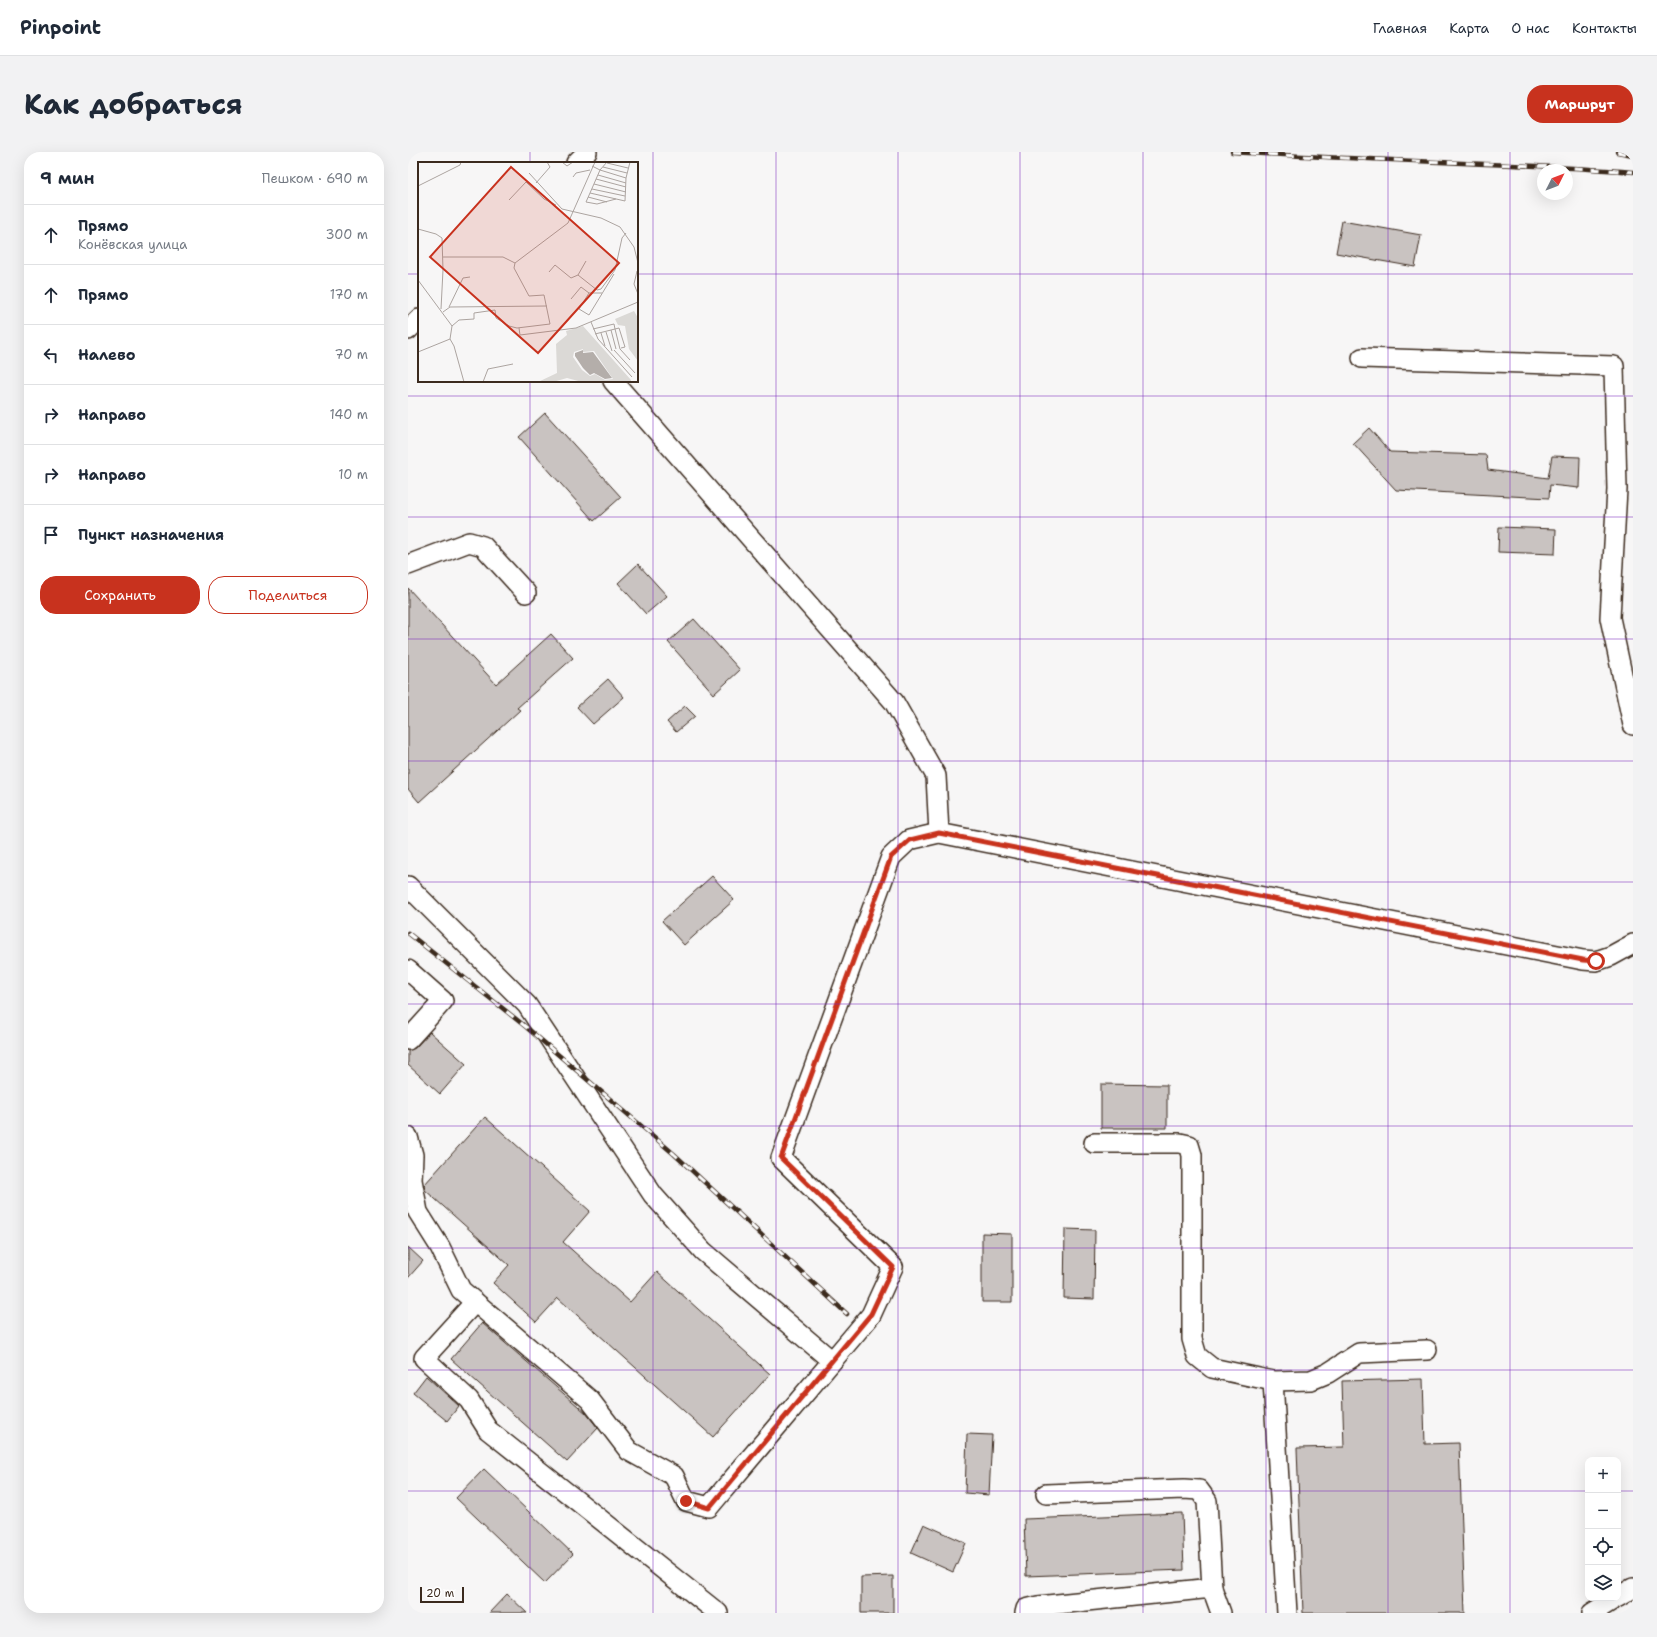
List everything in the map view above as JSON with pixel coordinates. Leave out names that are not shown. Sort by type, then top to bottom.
[{"type":"lane","points":[[577,162],[587,152]]},
{"type":"lane","points":[[408,330],[418,320]]},
{"type":"lane","points":[[1362,358],[1614,366],[1617,489],[1610,618],[1633,725]]},
{"type":"lane","points":[[614,382],[894,702],[936,776],[939,833]]},
{"type":"lane","points":[[408,565],[468,542],[483,546],[526,593]]},
{"type":"lane","points":[[408,1137],[413,1155],[412,1180],[418,1212],[440,1247],[461,1290],[590,1400],[629,1450],[674,1476],[686,1501],[709,1508],[871,1314],[893,1267],[781,1158],[891,857],[910,840],[939,833],[1583,960],[1596,961],[1611,956],[1633,944]]},
{"type":"lane","points":[[408,886],[527,1005],[653,1195],[703,1251],[832,1361]]},
{"type":"lane","points":[[408,970],[443,1001],[408,1040]]},
{"type":"lane","points":[[1094,1143],[1180,1143],[1189,1145],[1192,1155],[1192,1339],[1197,1356],[1212,1368],[1272,1381],[1311,1380],[1328,1373],[1359,1353],[1427,1350]]},
{"type":"lane","points":[[476,1302],[424,1358],[469,1400],[488,1430],[718,1613]]},
{"type":"lane","points":[[1272,1381],[1287,1613]]},
{"type":"lane","points":[[1046,1494],[1184,1489],[1199,1490],[1207,1501],[1212,1588],[1221,1613]]},
{"type":"lane","points":[[1025,1613],[1026,1609],[1038,1606],[1212,1588]]},
{"type":"lane","points":[[1621,1595],[1633,1588]]},
{"type":"lane","points":[[1592,1613],[1611,1601]]},
{"type":"building","points":[[1342,221],[1421,235],[1415,267],[1336,253]]},
{"type":"building","points":[[545,413],[621,497],[594,521],[519,437]]},
{"type":"building","points":[[1369,428],[1390,452],[1486,455],[1488,470],[1548,478],[1552,456],[1580,457],[1579,488],[1550,485],[1549,498],[1396,490],[1353,443]]},
{"type":"building","points":[[1499,527],[1556,529],[1555,554],[1498,552]]},
{"type":"building","points":[[638,564],[667,596],[646,614],[618,583]]},
{"type":"building","points":[[408,588],[496,684],[551,634],[573,658],[517,708],[520,710],[419,802],[408,789]]},
{"type":"building","points":[[694,619],[740,670],[714,694],[668,642]]},
{"type":"building","points":[[608,679],[624,697],[593,724],[577,707]]},
{"type":"building","points":[[685,706],[695,716],[676,732],[667,722]]},
{"type":"building","points":[[712,876],[734,900],[684,945],[662,921]]},
{"type":"building","points":[[430,1032],[466,1064],[440,1094],[408,1065],[408,1051],[416,1047]]},
{"type":"building","points":[[1101,1084],[1167,1085],[1167,1128],[1101,1128]]},
{"type":"building","points":[[485,1117],[590,1211],[563,1242],[630,1302],[657,1272],[770,1374],[713,1437],[558,1298],[536,1322],[493,1283],[509,1265],[425,1190],[424,1185]]},
{"type":"building","points":[[1065,1229],[1095,1230],[1094,1299],[1064,1298]]},
{"type":"building","points":[[982,1233],[1012,1234],[1012,1302],[982,1302]]},
{"type":"building","points":[[408,1247],[423,1261],[408,1278]]},
{"type":"building","points":[[482,1323],[586,1413],[598,1428],[567,1462],[451,1359]]},
{"type":"building","points":[[426,1376],[459,1406],[447,1421],[413,1393]]},
{"type":"building","points":[[1423,1379],[1425,1444],[1459,1443],[1465,1613],[1303,1613],[1297,1448],[1344,1447],[1342,1381]]},
{"type":"building","points":[[967,1434],[992,1435],[989,1495],[965,1493]]},
{"type":"building","points":[[484,1469],[573,1554],[545,1583],[456,1498]]},
{"type":"building","points":[[1182,1513],[1184,1570],[1026,1576],[1024,1519]]},
{"type":"building","points":[[924,1524],[966,1543],[953,1572],[911,1553]]},
{"type":"building","points":[[893,1576],[893,1613],[861,1613],[861,1577]]},
{"type":"building","points":[[507,1594],[527,1613],[489,1613]]},
{"type":"railway","points":[[1232,152],[1633,172]]},
{"type":"railway","points":[[1617,152],[1633,155]]},
{"type":"railway","points":[[408,933],[526,1027],[674,1154],[847,1314]]},
{"type":"route","points":[[686,1501],[709,1508],[871,1314],[893,1267],[781,1158],[891,857],[910,840],[939,833],[1583,960],[1596,961]]}]
